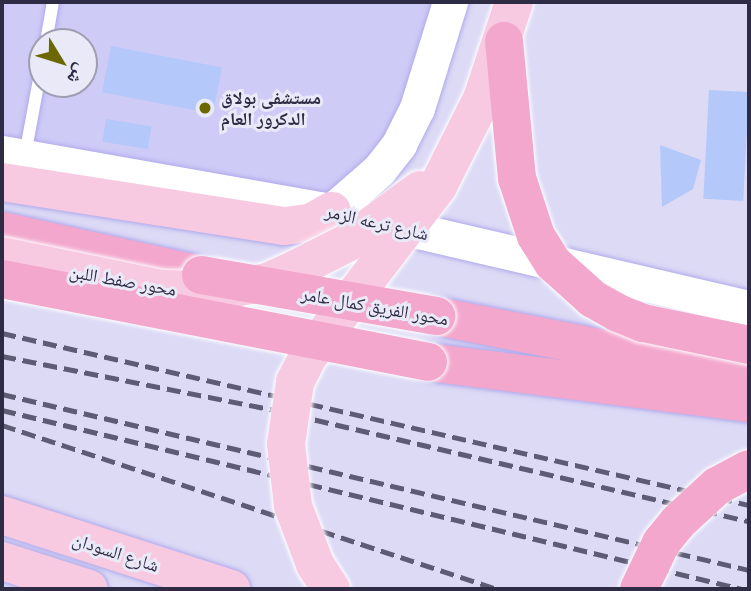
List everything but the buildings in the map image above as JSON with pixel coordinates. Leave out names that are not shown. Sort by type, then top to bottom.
[{"type":"highway","points":[[504,41],[517,178],[536,236],[553,263],[593,299],[618,313],[643,323],[749,345]]},
{"type":"highway","name":"محور الفريق كمال عامر","points":[[2,231],[201,275],[614,351],[749,370]]},
{"type":"highway","points":[[2,279],[428,362],[749,403]]},
{"type":"highway","points":[[639,589],[661,543],[678,522],[717,486],[749,469]]},
{"type":"main road","points":[[10,164],[254,223],[300,226],[332,211],[379,170],[399,144],[417,108],[450,2]]},
{"type":"main road","name":"محور صفط اللبن","points":[[331,589],[302,536],[289,485],[286,444],[295,382],[309,355],[426,204],[456,154],[504,41],[514,2]]},
{"type":"main road","name":"محور صفط اللبن","points":[[2,256],[184,291],[267,282],[349,242],[396,212],[456,154]]},
{"type":"main road","name":"شارع ترعه الزمر","points":[[10,164],[332,211],[749,308]]},
{"type":"main road","name":"شارع السودان","points":[[2,515],[231,589]]},
{"type":"main road","points":[[2,561],[89,589]]},
{"type":"lane","points":[[48,28],[53,2]]},
{"type":"lane","points":[[10,164],[31,98]]},
{"type":"shaded area","name":"مستشفى بولاق الدكرور العام","points":[[2,2],[432,2],[389,196],[361,203],[2,141]]},
{"type":"railway","points":[[2,333],[749,505]]},
{"type":"railway","points":[[2,356],[274,410],[749,521]]},
{"type":"railway","points":[[2,394],[749,570]]},
{"type":"railway","points":[[2,410],[742,589]]},
{"type":"railway","points":[[2,425],[497,589]]},
{"type":"place","name":"مستشفى بولاق الدكرور العام","points":[[205,108]]}]
